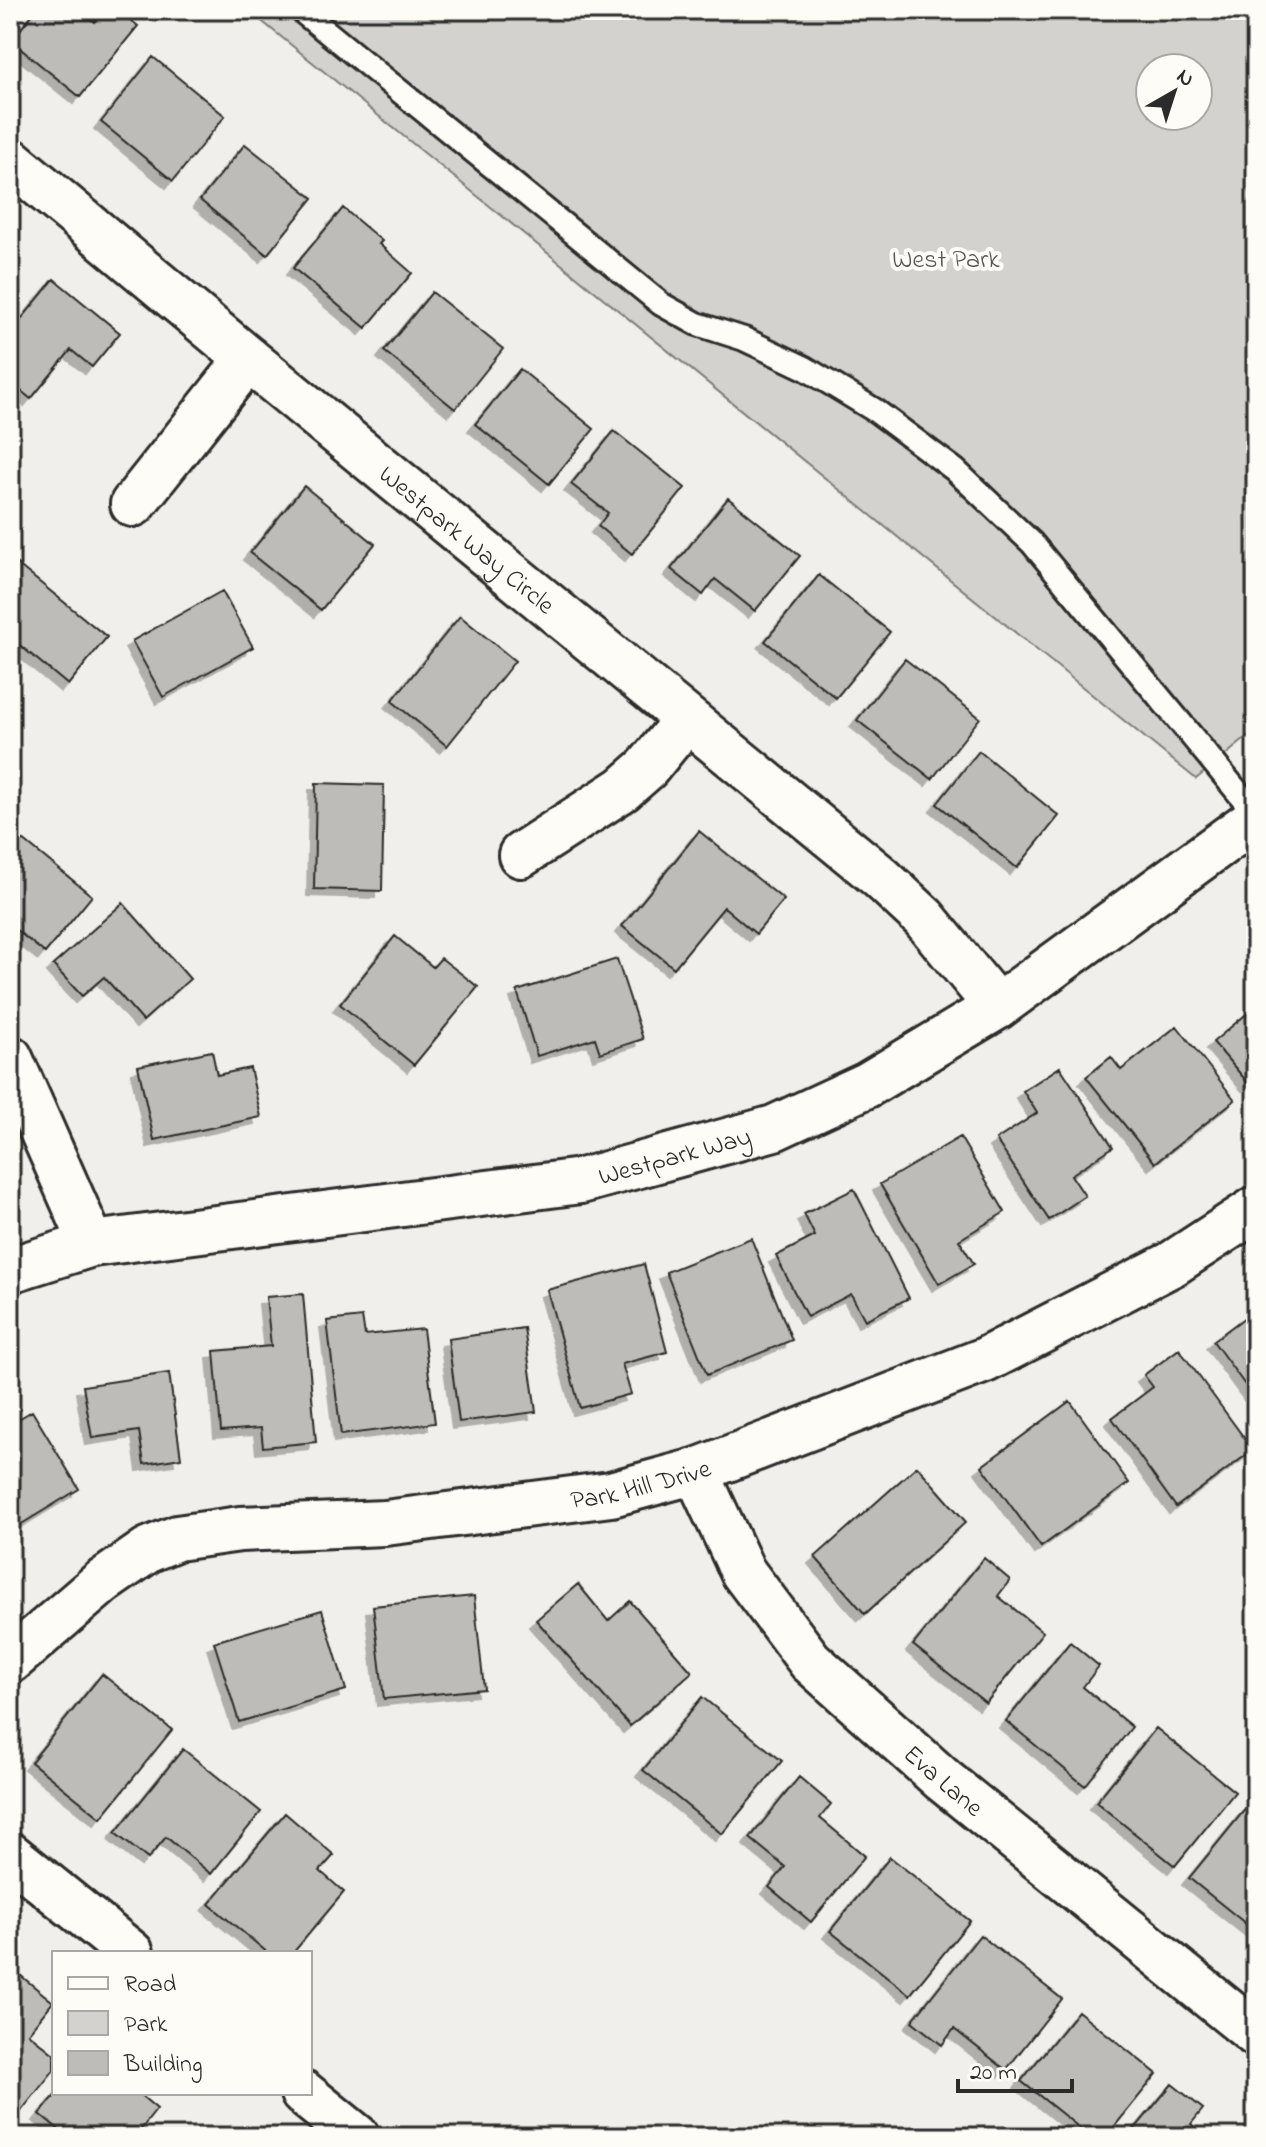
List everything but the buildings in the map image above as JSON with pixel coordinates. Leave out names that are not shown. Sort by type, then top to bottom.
[{"type":"street","name":"Westpark Way Circle","points":[[10,160],[891,887],[924,918],[997,1007]]},
{"type":"street","points":[[133,504],[248,359]]},
{"type":"street","points":[[521,855],[623,789],[647,768],[686,720]]},
{"type":"street","name":"Westpark Way","points":[[10,1270],[92,1244],[581,1181],[774,1128],[867,1085],[997,1007],[1256,816]]},
{"type":"street","points":[[10,1058],[92,1244]]},
{"type":"street","name":"Park Hill Drive","points":[[10,1661],[102,1582],[148,1550],[177,1538],[240,1529],[385,1523],[611,1494],[696,1471],[985,1360],[1172,1264],[1256,1209]]},
{"type":"street","name":"Eva Lane","points":[[696,1471],[743,1572],[810,1661],[943,1780],[1256,2034]]},
{"type":"street","points":[[10,1855],[129,1951]]},
{"type":"street","points":[[305,2095],[357,2137]]},
{"type":"lane","points":[[300,10],[661,304],[697,324],[744,339],[805,368],[876,411],[955,470],[1032,543],[1256,816]]},
{"type":"green space","name":"West Park","points":[[248,10],[1256,10],[1256,730],[1196,779]]}]
